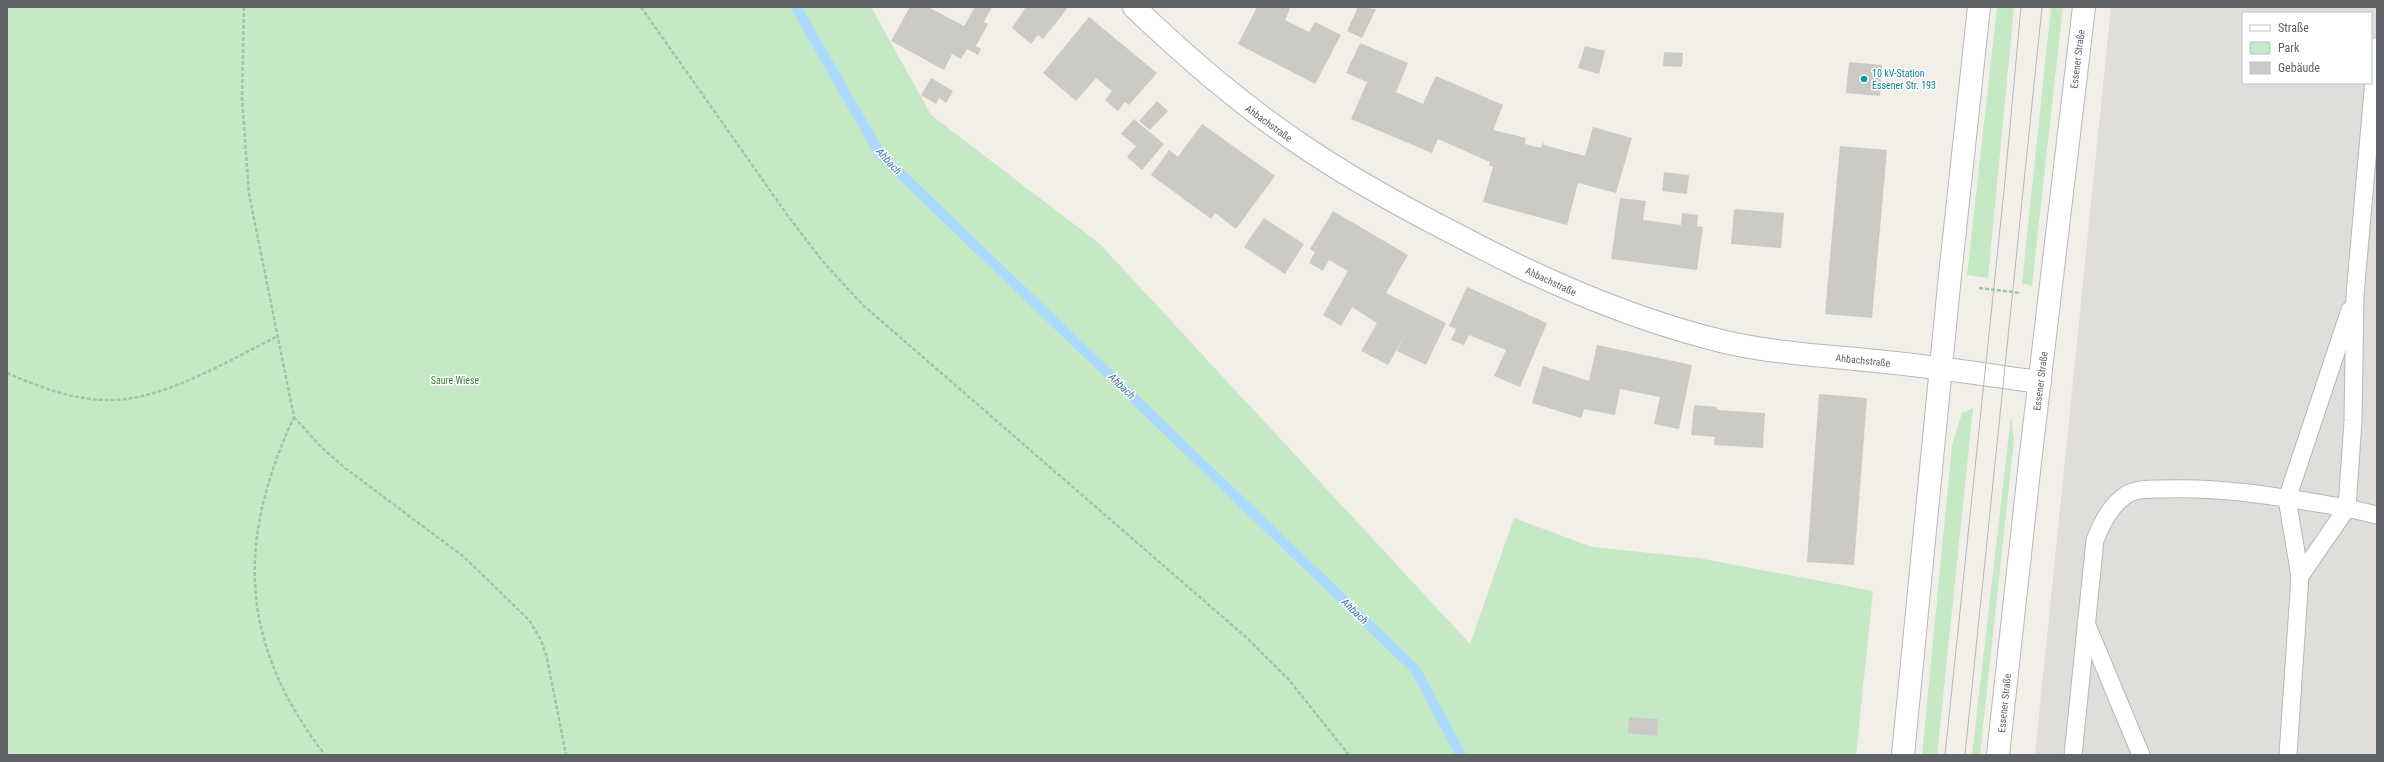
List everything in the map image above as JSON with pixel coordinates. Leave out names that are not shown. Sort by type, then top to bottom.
[{"type":"main road","name":"Ahbachstraße","points":[[1134,7],[1185,56],[1240,101],[1298,143],[1398,204],[1500,258],[1587,298],[1673,328],[1727,342],[1781,352],[1941,368],[2040,382]]},
{"type":"main road","points":[[1903,755],[1949,285],[1979,7]]},
{"type":"main road","name":"Essener Straße","points":[[1998,755],[2084,7]]},
{"type":"lane","points":[[2300,576],[2347,508],[2353,421],[2355,295],[2377,46]]},
{"type":"lane","points":[[2288,755],[2300,576],[2287,499],[2355,295]]},
{"type":"lane","points":[[2073,755],[2095,540],[2105,517],[2126,495],[2142,490],[2183,488],[2254,492],[2287,499],[2347,508],[2377,515]]},
{"type":"lane","points":[[2086,621],[2141,755]]},
{"type":"path","points":[[244,7],[242,98],[249,194],[294,417],[320,446],[344,468],[464,557],[529,620],[541,640],[547,658],[566,755]]},
{"type":"path","points":[[641,7],[788,216],[824,263],[864,306],[1247,638],[1289,680],[1349,755]]},
{"type":"path","points":[[1949,285],[2050,297]]},
{"type":"path","points":[[7,373],[67,395],[109,400],[129,399],[151,394],[176,385],[278,336]]},
{"type":"path","points":[[294,417],[282,446],[260,515],[255,551],[256,603],[261,632],[281,686],[325,755]]},
{"type":"shaded area","points":[[2111,7],[2377,7],[2377,755],[2035,755]]},
{"type":"green space","name":"Saure Wiese","points":[[7,7],[871,7],[931,115],[1100,244],[1470,644],[1514,518],[1592,547],[1698,558],[1873,591],[1856,755],[7,755]]},
{"type":"green space","points":[[1997,7],[2014,7],[1988,278],[1967,275]]},
{"type":"green space","points":[[2051,7],[2063,7],[2032,286],[2022,283]]},
{"type":"green space","points":[[1973,408],[1937,755],[1922,755],[1952,445],[1962,413]]},
{"type":"green space","points":[[2011,416],[2014,439],[1980,755],[1972,755]]},
{"type":"building","points":[[910,7],[928,7],[964,26],[975,7],[992,7],[984,22],[988,24],[976,46],[981,49],[978,55],[967,49],[961,59],[952,54],[944,70],[891,41]]},
{"type":"building","points":[[1026,7],[1065,7],[1067,9],[1043,39],[1038,35],[1031,44],[1012,28]]},
{"type":"building","points":[[1257,7],[1287,7],[1290,9],[1285,20],[1309,32],[1315,22],[1341,35],[1315,84],[1238,44]]},
{"type":"building","points":[[1358,7],[1376,9],[1362,38],[1347,31]]},
{"type":"building","points":[[1089,17],[1157,73],[1129,105],[1125,102],[1118,111],[1105,100],[1112,91],[1096,78],[1076,101],[1043,73]]},
{"type":"building","points":[[1360,43],[1408,63],[1396,92],[1423,104],[1436,76],[1503,105],[1493,130],[1526,138],[1525,144],[1541,148],[1543,142],[1544,145],[1585,156],[1593,127],[1632,138],[1616,193],[1578,183],[1567,225],[1483,202],[1493,167],[1489,165],[1490,162],[1438,139],[1432,153],[1351,119],[1367,82],[1346,73]]},
{"type":"building","points":[[1585,46],[1605,51],[1599,74],[1578,68]]},
{"type":"building","points":[[1664,52],[1683,53],[1682,67],[1663,66]]},
{"type":"building","name":"10 kV-Station Essener Str. 193","points":[[1849,62],[1882,65],[1880,96],[1846,93]]},
{"type":"building","points":[[931,78],[953,91],[946,103],[939,98],[936,104],[921,95]]},
{"type":"building","points":[[1157,101],[1168,111],[1150,130],[1139,121]]},
{"type":"building","points":[[1134,119],[1164,144],[1142,170],[1127,157],[1136,146],[1121,134]]},
{"type":"building","points":[[1202,124],[1275,176],[1236,229],[1215,213],[1211,219],[1151,175],[1169,150],[1178,157]]},
{"type":"building","points":[[1840,146],[1887,150],[1872,318],[1825,314]]},
{"type":"building","points":[[1664,172],[1689,175],[1687,194],[1662,191]]},
{"type":"building","points":[[1620,198],[1646,201],[1643,220],[1681,225],[1682,213],[1698,215],[1697,226],[1703,227],[1697,270],[1611,259]]},
{"type":"building","points":[[1734,209],[1784,213],[1781,248],[1731,244]]},
{"type":"building","points":[[1333,211],[1408,255],[1386,293],[1446,323],[1426,365],[1397,351],[1404,337],[1388,365],[1361,351],[1377,323],[1352,307],[1341,326],[1323,315],[1348,271],[1329,260],[1323,271],[1309,263],[1315,252],[1310,249]]},
{"type":"building","points":[[1264,218],[1304,244],[1285,274],[1244,247]]},
{"type":"building","points":[[1467,287],[1547,323],[1520,387],[1494,376],[1506,350],[1469,335],[1464,345],[1451,340],[1456,329],[1449,326]]},
{"type":"building","points":[[1597,345],[1692,365],[1679,429],[1654,424],[1660,397],[1620,389],[1615,415],[1584,409],[1581,418],[1532,403],[1543,366],[1589,381]]},
{"type":"building","points":[[1819,394],[1867,398],[1854,565],[1807,562]]},
{"type":"building","points":[[1694,405],[1717,407],[1717,410],[1765,413],[1763,448],[1714,445],[1715,437],[1691,435]]},
{"type":"building","points":[[1629,717],[1658,719],[1657,736],[1628,733]]},
{"type":"waterway","name":"Ahbach","points":[[796,7],[880,154],[1415,669],[1461,755]]},
{"type":"tram line","points":[[1945,755],[2005,181],[2021,7]]},
{"type":"tram line","points":[[1965,755],[2042,7]]},
{"type":"place","name":"10 kV-Station Essener Str. 193","points":[[1864,79]]}]
